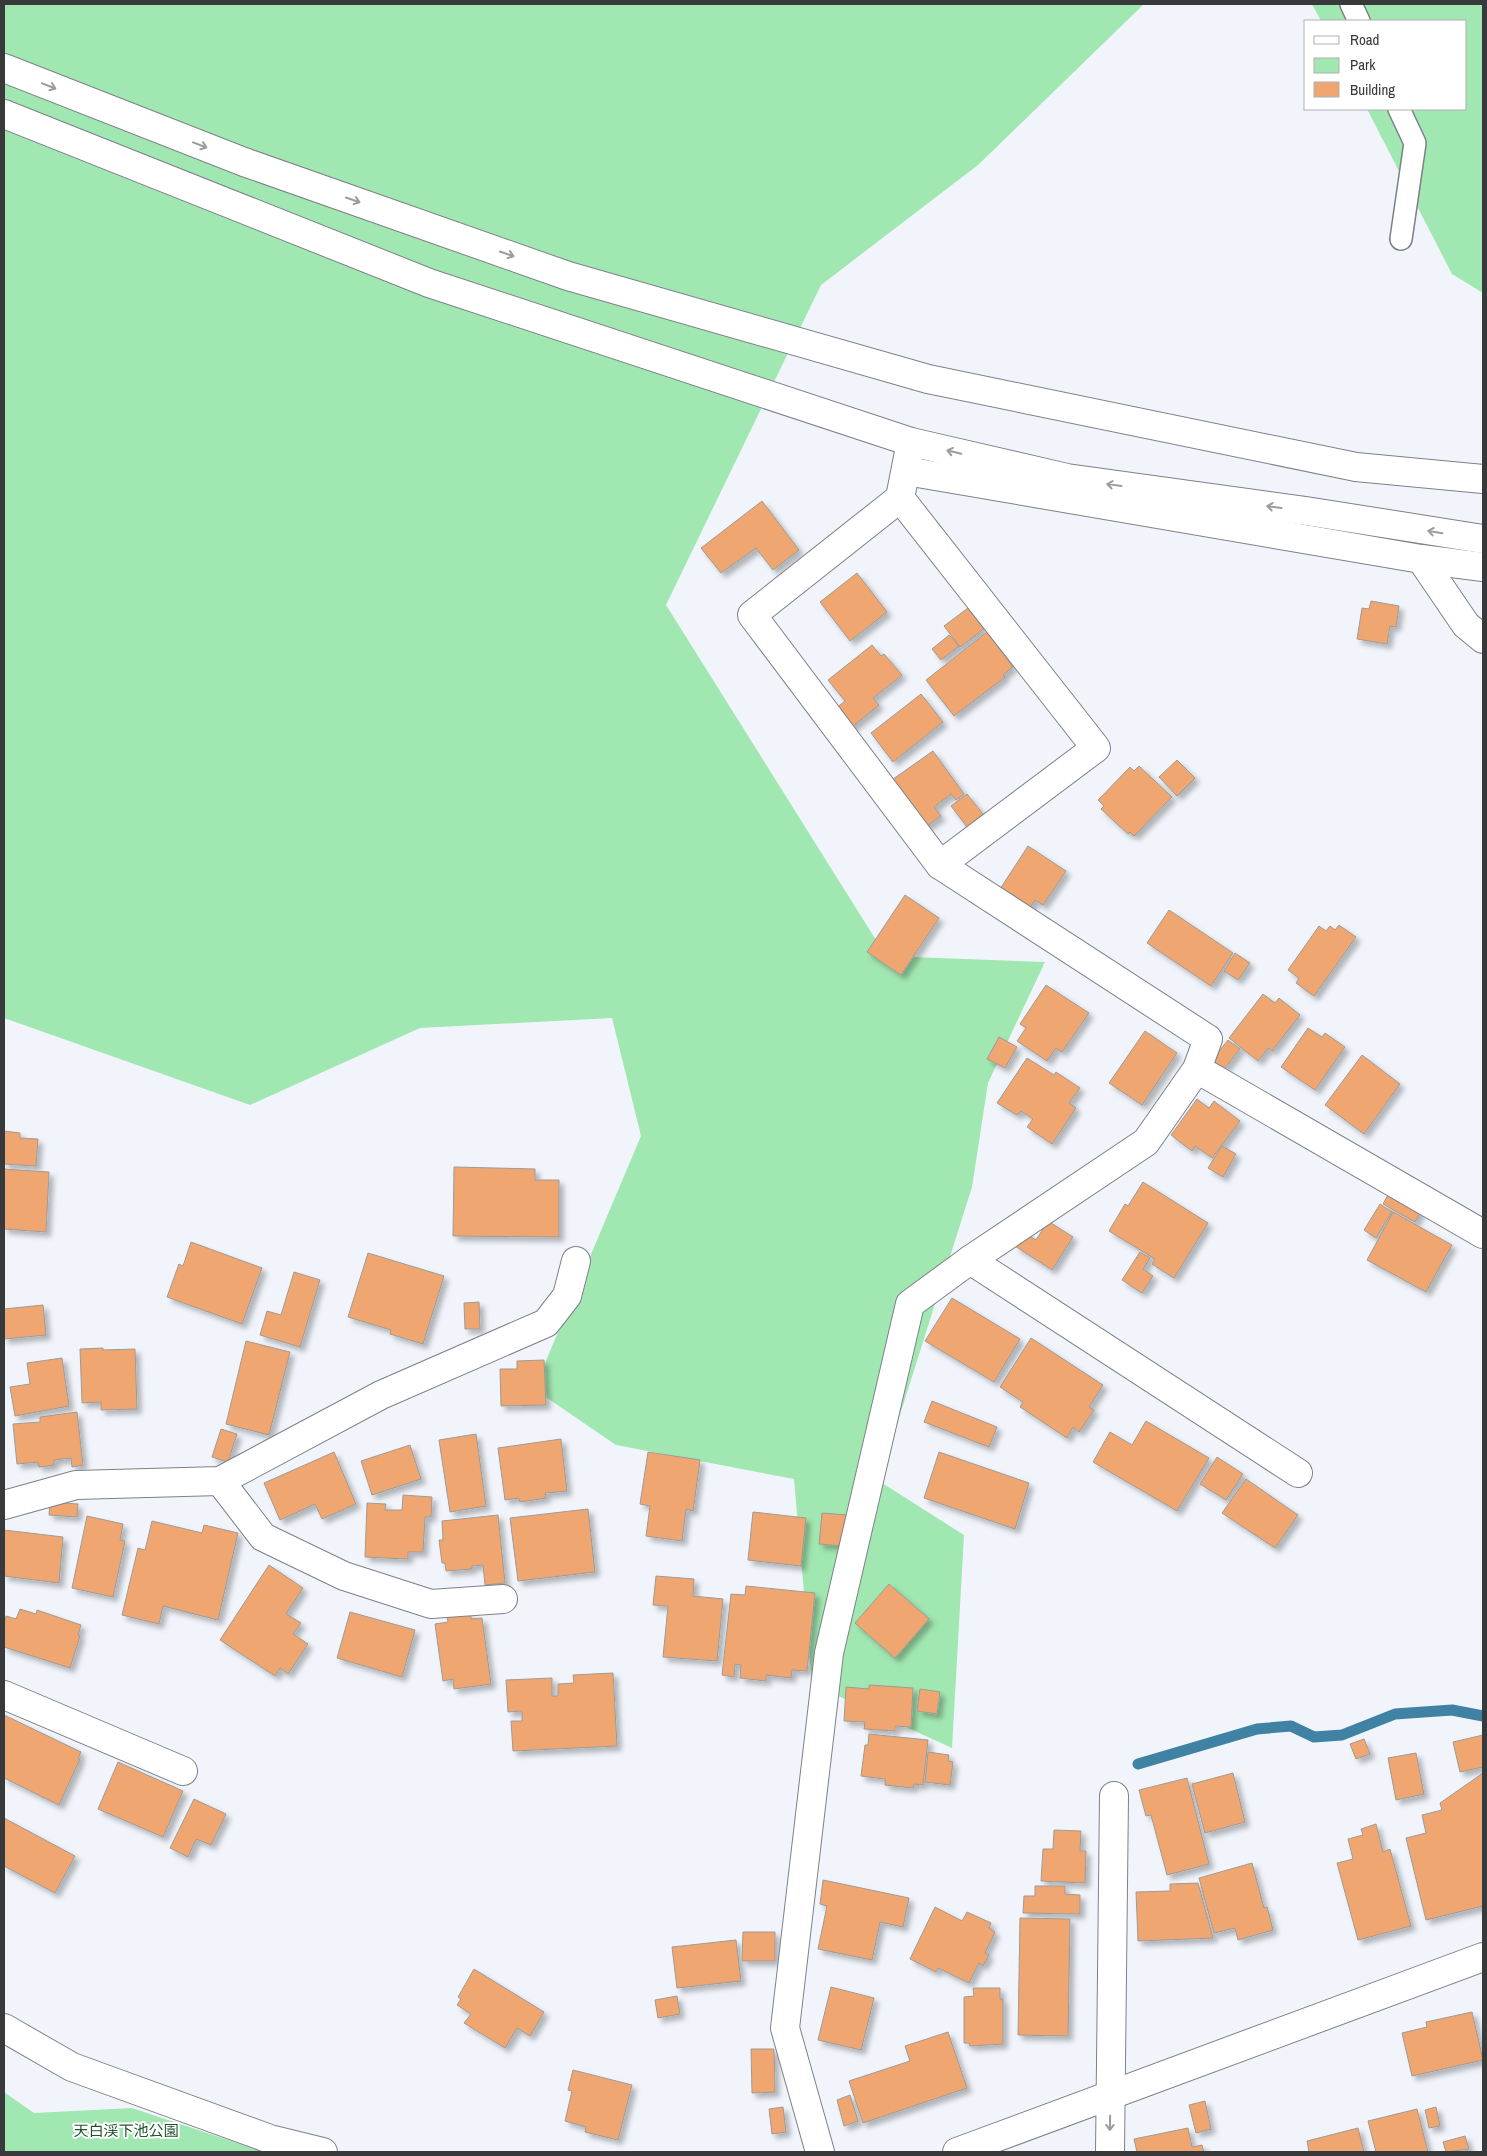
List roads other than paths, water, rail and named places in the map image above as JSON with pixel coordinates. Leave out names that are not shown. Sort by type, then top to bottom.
[{"type":"street","points":[[4,68],[244,162],[568,276],[928,379],[1356,467],[1483,479]]},
{"type":"street","points":[[4,114],[429,283],[911,442],[1067,478],[1483,539]]},
{"type":"street","points":[[820,2152],[785,2028],[829,1653],[910,1304],[970,1260],[1146,1142],[1197,1069],[1208,1039],[940,865],[752,615],[900,498],[911,442]]},
{"type":"street","points":[[906,470],[1420,558],[1483,567]]},
{"type":"street","points":[[900,498],[1096,748],[940,865]]},
{"type":"street","points":[[1420,558],[1466,625],[1483,639]]},
{"type":"street","points":[[1197,1069],[1483,1234]]},
{"type":"street","points":[[970,1260],[1298,1473]]},
{"type":"street","points":[[4,1505],[76,1485],[220,1481],[381,1395],[546,1322],[567,1296],[576,1261]]},
{"type":"street","points":[[220,1481],[263,1537],[344,1576],[431,1604],[503,1599]]},
{"type":"street","points":[[4,1695],[183,1771]]},
{"type":"street","points":[[1110,2152],[1114,1796]]},
{"type":"street","points":[[957,2152],[1483,1958]]},
{"type":"street","points":[[4,2028],[72,2067],[270,2139],[323,2152]]},
{"type":"lane","points":[[1351,4],[1359,20]]},
{"type":"lane","points":[[1399,110],[1415,143],[1401,239]]},
{"type":"waterway","points":[[1138,1764],[1257,1729],[1291,1726],[1314,1737],[1342,1735],[1395,1714],[1452,1710],[1483,1716]]},
{"type":"park label","name":"天白渓下池公園","points":[[126,2130]]}]
